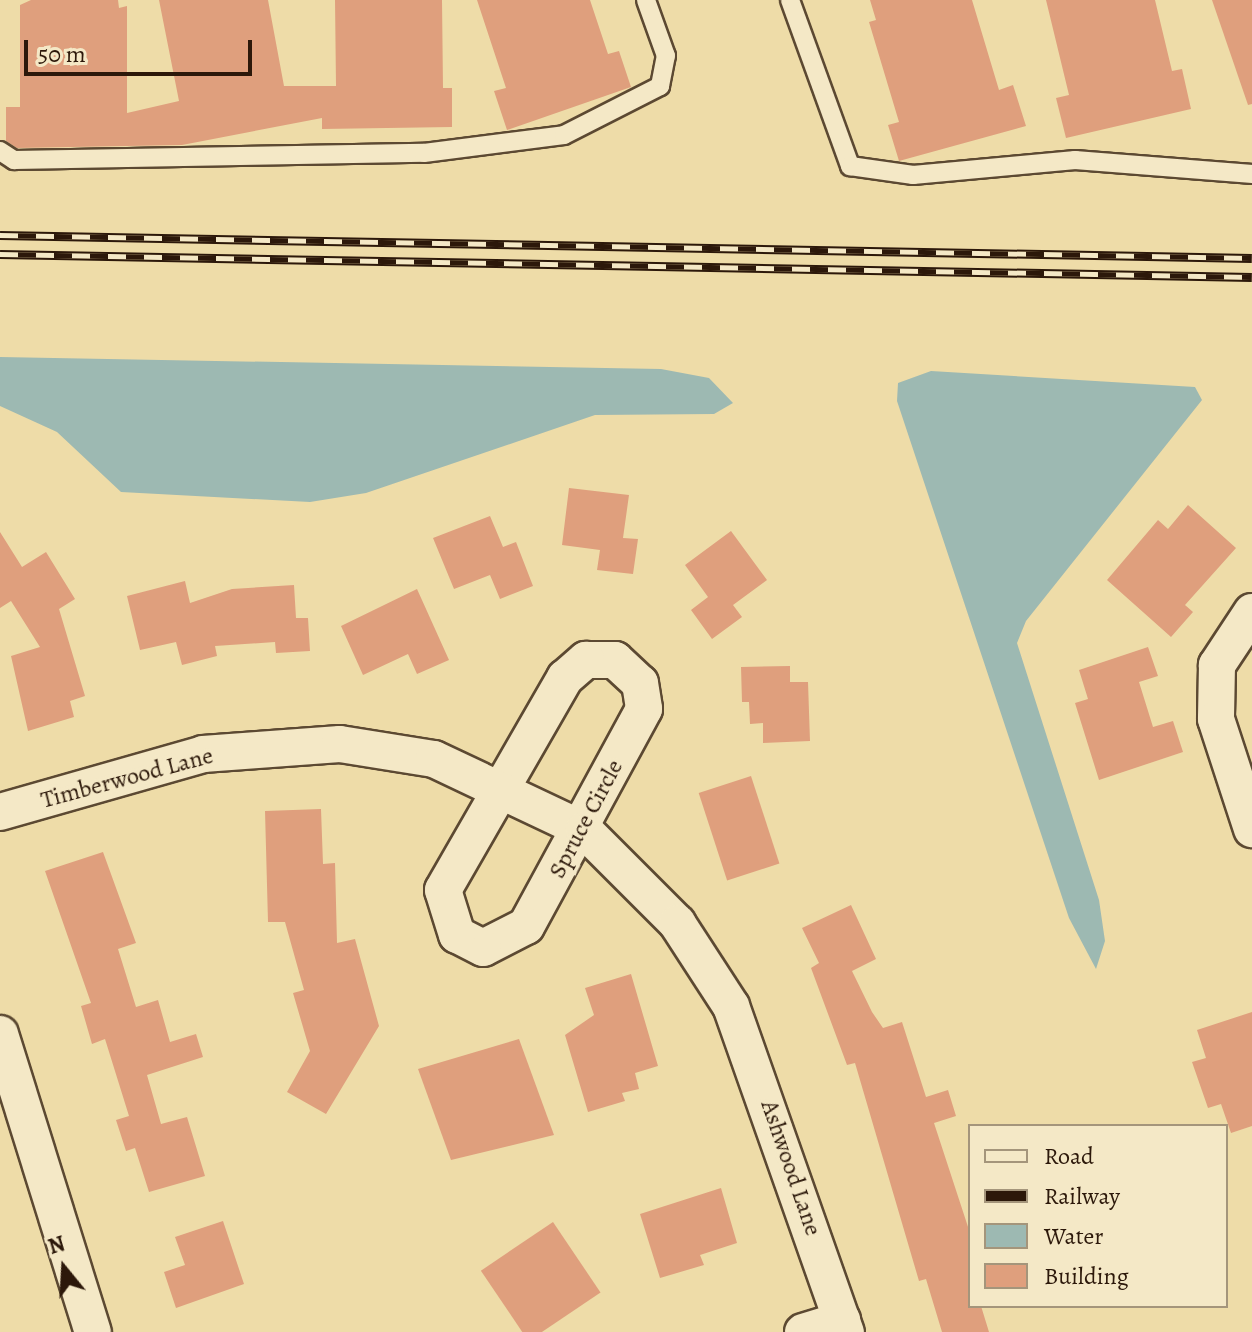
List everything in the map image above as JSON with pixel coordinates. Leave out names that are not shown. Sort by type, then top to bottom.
[{"type":"street","points":[[1252,612],[1217,665],[1216,719],[1252,829]]},
{"type":"street","name":"Spruce Circle","points":[[586,660],[615,660],[640,683],[644,709],[584,830],[526,926],[483,948],[457,935],[443,890],[499,787],[565,678],[586,660]]},
{"type":"street","name":"Timberwood Lane","points":[[0,812],[203,754],[340,744],[434,759],[499,787],[584,830],[677,923],[731,1006]]},
{"type":"street","name":"Ashwood Lane","points":[[731,1006],[844,1326]]},
{"type":"street","points":[[0,1034],[93,1332]]},
{"type":"street","points":[[803,1332],[844,1326]]},
{"type":"lane","points":[[0,151],[14,160],[424,153],[564,135],[660,86],[666,56],[646,0]]},
{"type":"lane","points":[[790,0],[850,166],[913,175],[1075,160],[1252,174]]},
{"type":"water","points":[[0,357],[661,369],[709,378],[733,403],[714,414],[595,415],[366,493],[310,502],[121,492],[57,432],[0,406]]},
{"type":"water","points":[[931,371],[1195,387],[1202,400],[1026,621],[1017,643],[1099,900],[1105,941],[1096,969],[1069,918],[897,401],[898,383]]},
{"type":"building","points":[[31,0],[118,0],[119,8],[127,6],[127,113],[179,101],[159,0],[268,0],[284,86],[336,86],[335,0],[442,0],[443,88],[452,88],[452,127],[322,129],[322,118],[182,145],[17,148],[6,141],[6,107],[20,107],[20,5]]},
{"type":"building","points":[[477,0],[590,0],[608,54],[619,51],[631,87],[507,130],[494,91],[506,88]]},
{"type":"building","points":[[870,0],[972,0],[999,90],[1013,85],[1026,126],[899,161],[888,125],[899,122],[869,22],[876,20]]},
{"type":"building","points":[[1046,0],[1155,0],[1172,71],[1182,69],[1191,109],[1066,138],[1056,98],[1069,95]]},
{"type":"building","points":[[1212,0],[1252,0],[1252,104],[1248,105]]},
{"type":"building","points":[[569,488],[629,495],[623,538],[638,539],[633,574],[597,570],[600,550],[562,545]]},
{"type":"building","points":[[1188,505],[1236,548],[1185,605],[1193,612],[1171,637],[1107,580],[1158,520],[1168,529]]},
{"type":"building","points":[[490,516],[503,547],[516,542],[533,586],[500,599],[490,575],[454,589],[433,538]]},
{"type":"building","points":[[731,531],[767,580],[733,605],[742,617],[712,639],[691,610],[708,597],[685,565]]},
{"type":"building","points":[[0,532],[22,567],[46,552],[75,599],[59,609],[85,696],[70,701],[74,717],[28,731],[11,656],[40,647],[11,601],[0,608]]},
{"type":"building","points":[[185,581],[190,603],[232,589],[294,585],[296,618],[308,618],[310,651],[276,653],[275,642],[215,646],[217,656],[182,665],[176,642],[140,650],[127,596]]},
{"type":"building","points":[[417,589],[449,660],[417,674],[408,654],[363,675],[341,626]]},
{"type":"building","points":[[1148,647],[1158,676],[1139,682],[1153,727],[1173,721],[1183,752],[1099,780],[1075,703],[1088,699],[1079,670]]},
{"type":"building","points":[[790,666],[790,682],[808,682],[810,741],[763,743],[763,723],[750,724],[749,702],[742,702],[741,667]]},
{"type":"building","points":[[751,776],[779,863],[727,880],[699,793]]},
{"type":"building","points":[[321,809],[323,864],[335,863],[337,943],[355,939],[379,1026],[326,1114],[287,1092],[310,1051],[293,993],[304,990],[285,922],[268,922],[265,811]]},
{"type":"building","points":[[103,852],[136,943],[118,949],[136,1007],[158,1000],[170,1042],[196,1034],[203,1057],[147,1075],[161,1124],[187,1117],[205,1176],[149,1192],[135,1148],[126,1151],[116,1120],[129,1116],[105,1039],[92,1044],[81,1006],[91,1003],[45,871]]},
{"type":"building","points":[[851,905],[876,959],[852,971],[872,1012],[883,1028],[902,1022],[926,1097],[948,1090],[956,1116],[934,1123],[968,1227],[968,1308],[982,1308],[989,1332],[942,1332],[926,1279],[919,1281],[855,1063],[847,1065],[811,968],[819,963],[802,928]]},
{"type":"building","points":[[631,974],[658,1066],[635,1073],[639,1089],[622,1093],[625,1101],[588,1112],[565,1035],[594,1015],[585,988]]},
{"type":"building","points":[[1252,1012],[1252,1126],[1231,1133],[1221,1104],[1208,1108],[1192,1062],[1206,1058],[1197,1030]]},
{"type":"building","points":[[519,1039],[554,1135],[451,1160],[418,1069]]},
{"type":"building","points":[[721,1188],[737,1243],[700,1255],[704,1265],[660,1278],[640,1214]]},
{"type":"building","points":[[223,1221],[244,1284],[176,1308],[164,1272],[185,1265],[175,1237]]},
{"type":"building","points":[[553,1222],[601,1292],[542,1332],[522,1332],[481,1271]]},
{"type":"railway","points":[[0,235],[1252,258]]},
{"type":"railway","points":[[0,254],[1252,277]]}]
